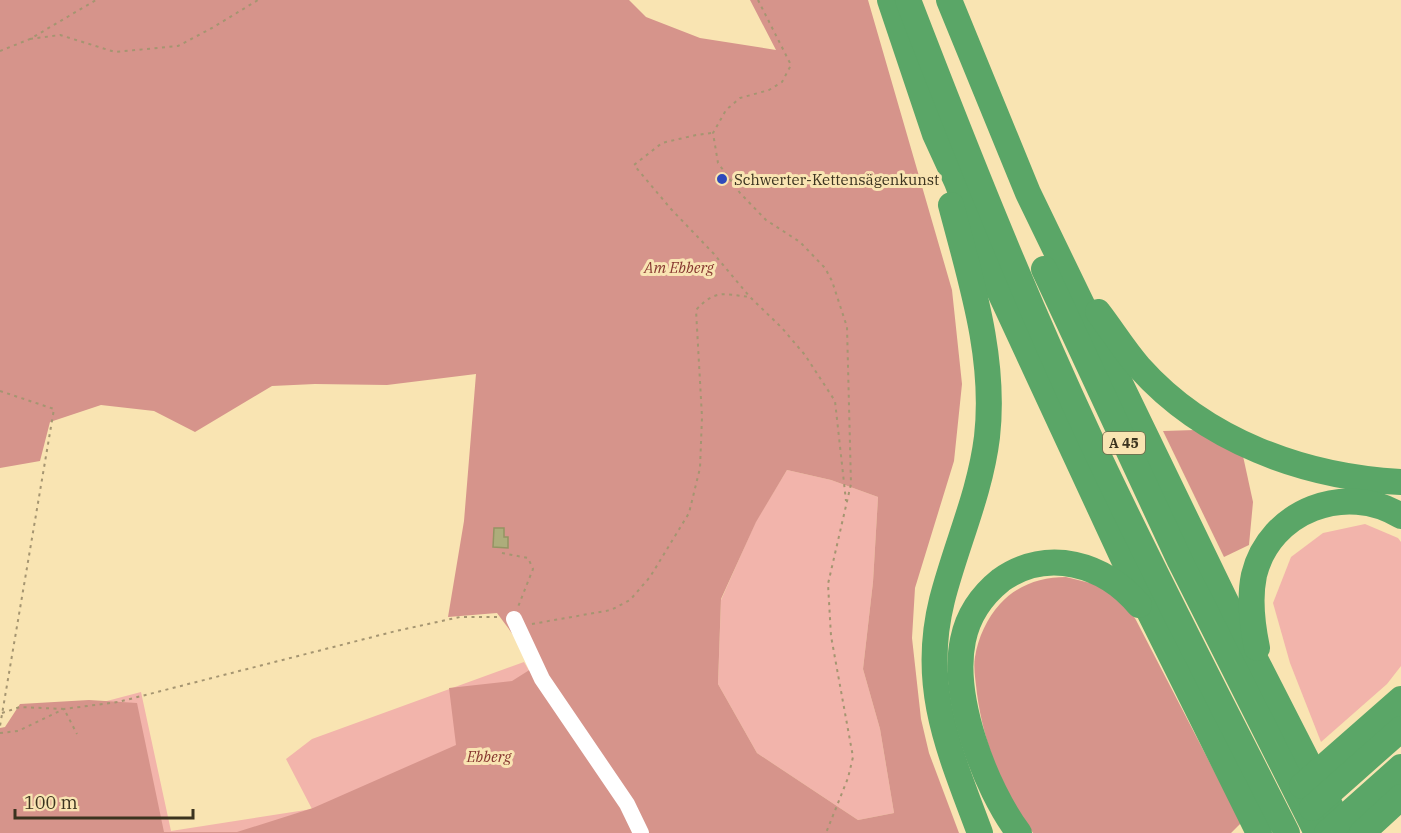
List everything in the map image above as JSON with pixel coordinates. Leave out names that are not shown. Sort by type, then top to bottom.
[{"type":"highway","points":[[890,0],[935,134],[957,182],[997,286],[1044,391],[1259,833]]},
{"type":"highway","name":"A 45","points":[[908,0],[1017,275],[1089,435],[1153,568],[1287,833]]},
{"type":"highway","name":"A 45","points":[[939,0],[1017,208],[1180,561],[1317,833]]},
{"type":"highway","points":[[949,0],[1028,193],[1262,671],[1356,827]]},
{"type":"highway","points":[[935,134],[978,308],[987,370],[987,436],[981,471],[942,600],[934,652],[934,683],[942,726],[957,776],[980,833]]},
{"type":"highway","points":[[1028,193],[1091,303],[1139,367],[1185,408],[1231,438],[1292,462],[1345,475],[1401,482]]},
{"type":"highway","points":[[1262,671],[1252,621],[1252,590],[1260,559],[1284,525],[1307,510],[1333,502],[1360,501],[1375,504],[1401,516]]},
{"type":"highway","points":[[1019,833],[976,751],[961,679],[962,641],[971,615],[985,594],[1009,575],[1043,563],[1067,563],[1095,570],[1114,582],[1141,608],[1182,678]]},
{"type":"highway","points":[[1282,833],[1335,772],[1399,707]]},
{"type":"highway","points":[[1356,827],[1401,767]]},
{"type":"highway","points":[[1247,833],[1335,772]]},
{"type":"highway","points":[[1327,833],[1356,827],[1398,802]]},
{"type":"lane","points":[[516,623],[542,679],[627,804],[641,833]]},
{"type":"path","points":[[0,51],[30,39],[96,0]]},
{"type":"path","points":[[30,39],[60,34],[115,52],[178,46],[258,0]]},
{"type":"path","points":[[758,0],[791,65],[782,82],[769,90],[740,98],[726,110],[713,133],[718,163],[740,193],[766,220],[800,242],[825,268],[832,281],[847,327],[851,484],[828,585],[831,636],[853,757],[848,778],[826,833]]},
{"type":"path","points":[[713,133],[662,143],[634,165],[750,297],[782,328],[805,355],[835,401],[846,504]]},
{"type":"path","points":[[516,623],[611,610],[630,600],[650,577],[689,513],[700,468],[702,417],[696,310],[706,298],[718,294],[750,297]]},
{"type":"path","points":[[0,391],[54,409],[0,726]]},
{"type":"path","points":[[502,552],[528,558],[533,569],[516,623]]},
{"type":"path","points":[[2,713],[20,707],[64,709],[118,702],[384,634],[460,617],[510,617],[516,623]]},
{"type":"path","points":[[0,733],[18,731],[64,709]]},
{"type":"path","points":[[64,709],[77,734]]},
{"type":"green space","name":"Am Ebberg","points":[[0,0],[629,0],[646,17],[700,38],[776,50],[750,0],[868,0],[952,290],[962,384],[954,461],[915,588],[912,638],[921,719],[929,753],[959,833],[0,833],[0,728],[5,727],[20,704],[89,700],[137,703],[164,832],[237,832],[313,808],[456,745],[449,688],[512,681],[531,669],[514,636],[497,613],[448,617],[464,521],[476,374],[387,385],[272,386],[195,432],[154,411],[101,405],[50,422],[40,461],[0,468]],"holes":[[[787,470],[831,480],[878,497],[873,582],[863,669],[880,729],[894,813],[858,820],[757,753],[718,684],[721,599],[756,522]]]},
{"type":"green space","points":[[1195,430],[1243,456],[1253,502],[1249,545],[1224,557],[1163,431]]},
{"type":"green space","points":[[787,470],[831,480],[878,497],[873,582],[863,669],[880,729],[894,813],[858,820],[757,753],[718,684],[721,600],[756,521]]},
{"type":"green space","points":[[1365,524],[1398,538],[1401,542],[1401,666],[1387,684],[1321,742],[1290,663],[1273,603],[1291,557],[1323,533]]},
{"type":"green space","points":[[1066,577],[1102,586],[1131,612],[1241,823],[1231,833],[1033,833],[1022,817],[996,767],[984,731],[974,671],[976,650],[987,622],[1007,597],[1030,583]]},
{"type":"green space","name":"Ebberg","points":[[524,662],[611,810],[622,833],[0,833],[27,722],[141,692],[171,831],[312,809],[286,759],[312,739]]},
{"type":"building","points":[[494,528],[504,528],[504,537],[508,537],[508,548],[493,547]]},
{"type":"place","name":"Schwerter-Kettensägenkunst","points":[[722,179]]}]
